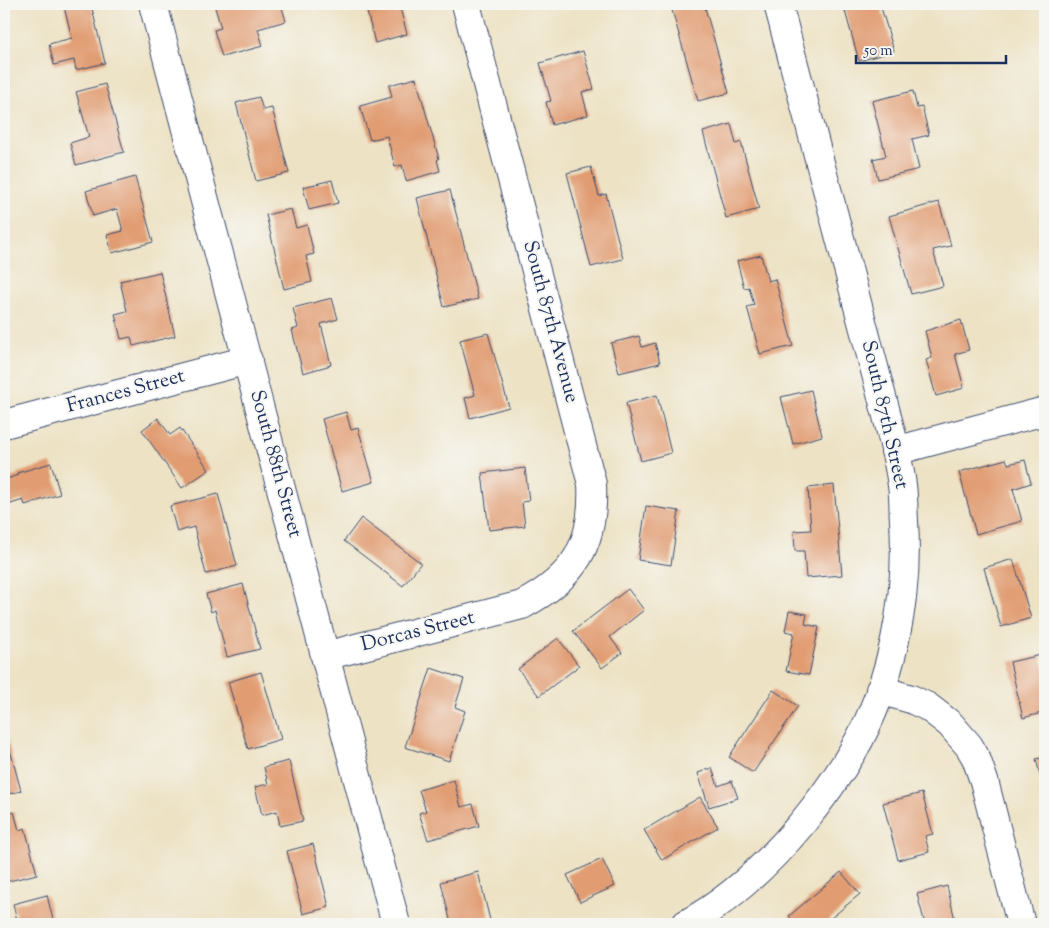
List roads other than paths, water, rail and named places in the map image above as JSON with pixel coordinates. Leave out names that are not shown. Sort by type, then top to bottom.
[{"type":"street","name":"South 88th Street","points":[[153,4],[396,924]]},
{"type":"street","name":"South 87th Avenue","points":[[466,4],[592,484],[593,506],[590,527],[574,563],[544,593],[522,605],[512,608]]},
{"type":"street","name":"South 87th Street","points":[[686,924],[740,888],[763,866],[791,837],[816,806],[850,756],[874,707],[880,690],[896,635],[905,574],[906,544],[902,480],[882,397],[778,4]]},
{"type":"street","name":"Frances Street","points":[[4,424],[248,360]]},
{"type":"street","points":[[895,451],[1045,411]]},
{"type":"street","name":"Dorcas Street","points":[[325,656],[512,608]]},
{"type":"street","points":[[880,690],[911,698],[928,706],[950,724],[969,746],[976,758],[984,781],[1021,924]]}]
